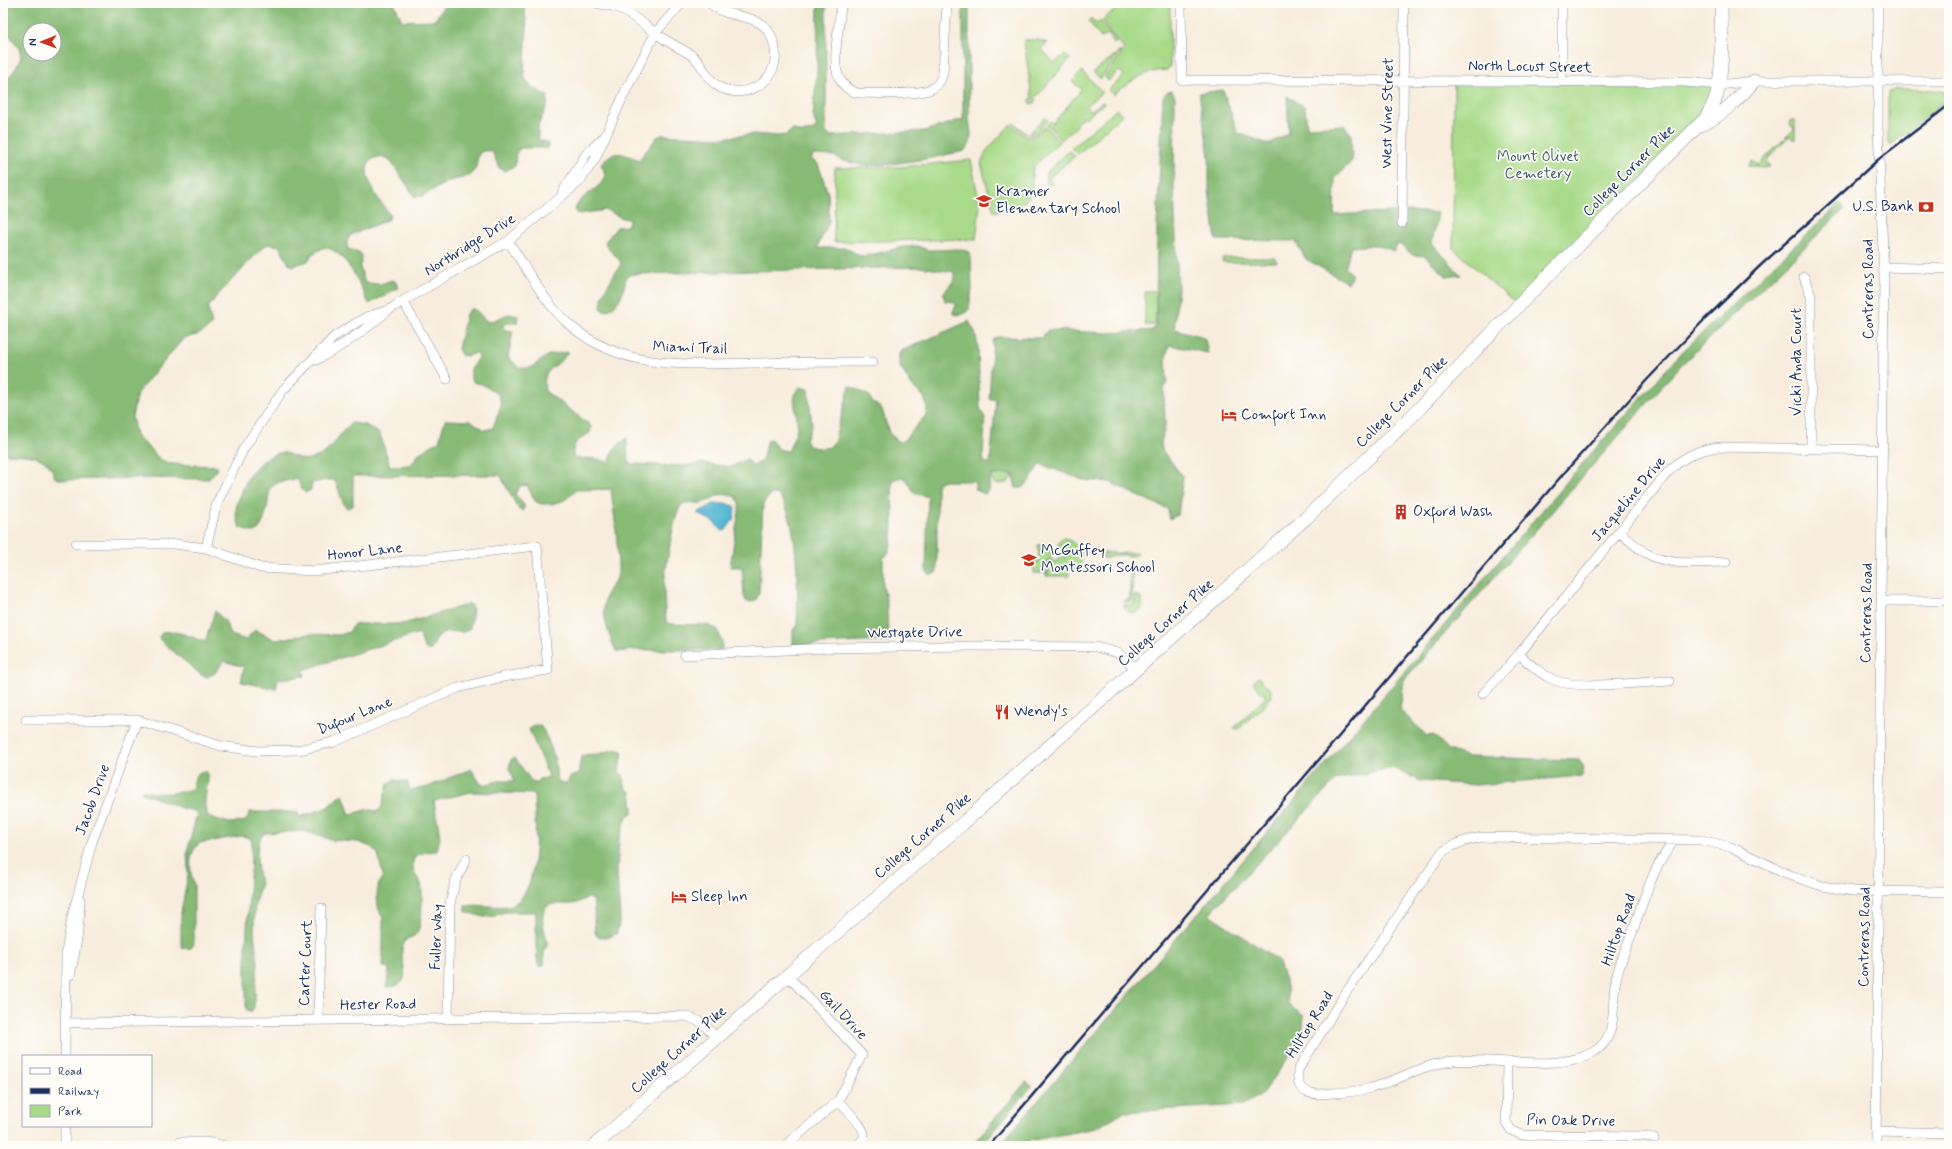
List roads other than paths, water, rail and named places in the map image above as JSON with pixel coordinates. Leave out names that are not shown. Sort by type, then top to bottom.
[{"type":"highway","name":"College Corner Pike","points":[[594,1146],[1015,776],[1138,670],[1306,518],[1403,425],[1609,213],[1707,117],[1719,85],[1721,65],[1721,3]]},
{"type":"highway","points":[[1698,126],[1712,120],[1731,106],[1754,81]]},
{"type":"street","points":[[595,3],[618,8],[656,32],[693,57],[712,82],[722,88],[736,92],[751,91],[762,84],[770,74],[775,61],[774,45],[769,33],[758,22],[729,15],[716,9],[710,3]]},
{"type":"street","name":"Northridge Drive","points":[[206,548],[217,503],[244,448],[283,390],[310,364],[335,336],[366,317],[389,310],[508,241],[544,213],[560,197],[579,182],[595,159],[629,84],[656,32],[682,3]]},
{"type":"street","points":[[841,3],[836,71],[843,85],[851,91],[858,93],[920,92],[928,91],[937,85],[943,73],[947,3]]},
{"type":"street","name":"North Locust Street","points":[[1181,3],[1182,80],[1684,82],[1719,85],[1754,81],[1949,81]]},
{"type":"street","name":"West Vine Street","points":[[1402,223],[1401,175],[1404,80],[1404,3]]},
{"type":"street","points":[[1562,3],[1562,81]]},
{"type":"street","name":"Contreras Road","points":[[1876,1146],[1880,892],[1883,450],[1883,267],[1878,81],[1878,3]]},
{"type":"street","name":"Miami Trail","points":[[508,241],[540,289],[570,325],[590,341],[614,352],[659,363],[873,362]]},
{"type":"street","points":[[1883,267],[1949,269]]},
{"type":"street","name":"Vicki Anda Court","points":[[1804,277],[1811,296],[1811,448]]},
{"type":"street","points":[[404,301],[447,379]]},
{"type":"street","name":"Jacqueline Drive","points":[[1483,694],[1519,654],[1668,472],[1680,460],[1692,454],[1718,447],[1883,450]]},
{"type":"street","points":[[1619,532],[1646,553],[1659,559],[1676,562],[1726,562]]},
{"type":"street","name":"Honor Lane","points":[[76,544],[174,544],[206,548],[261,568],[314,571],[537,546],[548,670]]},
{"type":"street","points":[[1882,601],[1949,601]]},
{"type":"street","name":"Westgate Drive","points":[[685,655],[827,648],[972,646],[1096,647],[1118,653],[1138,670]]},
{"type":"street","points":[[1519,654],[1537,671],[1555,680],[1577,685],[1670,681]]},
{"type":"street","name":"Dufour Lane","points":[[26,720],[137,720],[221,746],[257,751],[298,750],[334,742],[458,688],[502,677],[548,670]]},
{"type":"street","name":"Jacob Drive","points":[[65,1023],[67,987],[75,956],[80,919],[79,891],[92,842],[137,720]]},
{"type":"street","name":"Hilltop Road","points":[[1674,840],[1654,873],[1618,969],[1612,1020],[1608,1036],[1600,1048],[1587,1056],[1570,1060],[1507,1062],[1462,1060],[1440,1062],[1418,1069],[1372,1088],[1347,1092],[1309,1093],[1300,1088],[1297,1082],[1298,1070],[1344,997],[1442,852],[1452,845],[1467,840],[1483,837],[1700,840],[1731,847],[1790,875],[1822,886],[1853,892],[1949,892]]},
{"type":"street","name":"Fuller Way","points":[[448,1018],[450,904],[456,882],[466,859]]},
{"type":"street","name":"Carter Court","points":[[318,1020],[321,908]]},
{"type":"street","name":"Gail Drive","points":[[785,1146],[838,1101],[862,1055],[788,975]]},
{"type":"street","name":"Hester Road","points":[[65,1023],[686,1016],[703,1023],[716,1038]]},
{"type":"street","points":[[65,1023],[65,1055]]},
{"type":"street","name":"Pin Oak Drive","points":[[1507,1062],[1506,1122],[1511,1130],[1522,1135],[1645,1136],[1654,1138]]},
{"type":"street","points":[[838,1101],[863,1129],[865,1135],[856,1146]]},
{"type":"street","points":[[65,1127],[65,1146]]},
{"type":"street","points":[[1877,1131],[1949,1133]]},
{"type":"street","points":[[180,1142],[206,1142],[226,1146]]},
{"type":"water","points":[[714,504],[727,504],[735,506],[734,519],[725,531],[721,530],[714,522],[697,513]]},
{"type":"railway","points":[[989,1146],[1557,481],[1645,382],[1703,321],[1761,265],[1880,158],[1949,105]]},
{"type":"place","name":"Kramer Elementary School","points":[[984,201]]},
{"type":"place","name":"U.S. Bank","points":[[1926,207]]},
{"type":"place","name":"Comfort Inn","points":[[1229,415]]},
{"type":"place","name":"Oxford Wash","points":[[1401,512]]},
{"type":"place","name":"McGuffey Montessori School","points":[[1029,560]]},
{"type":"place","name":"Wendy's","points":[[1002,712]]},
{"type":"place","name":"Sleep Inn","points":[[679,897]]},
{"type":"park label","name":"Mount Olivet Cemetery","points":[[1538,166]]}]
